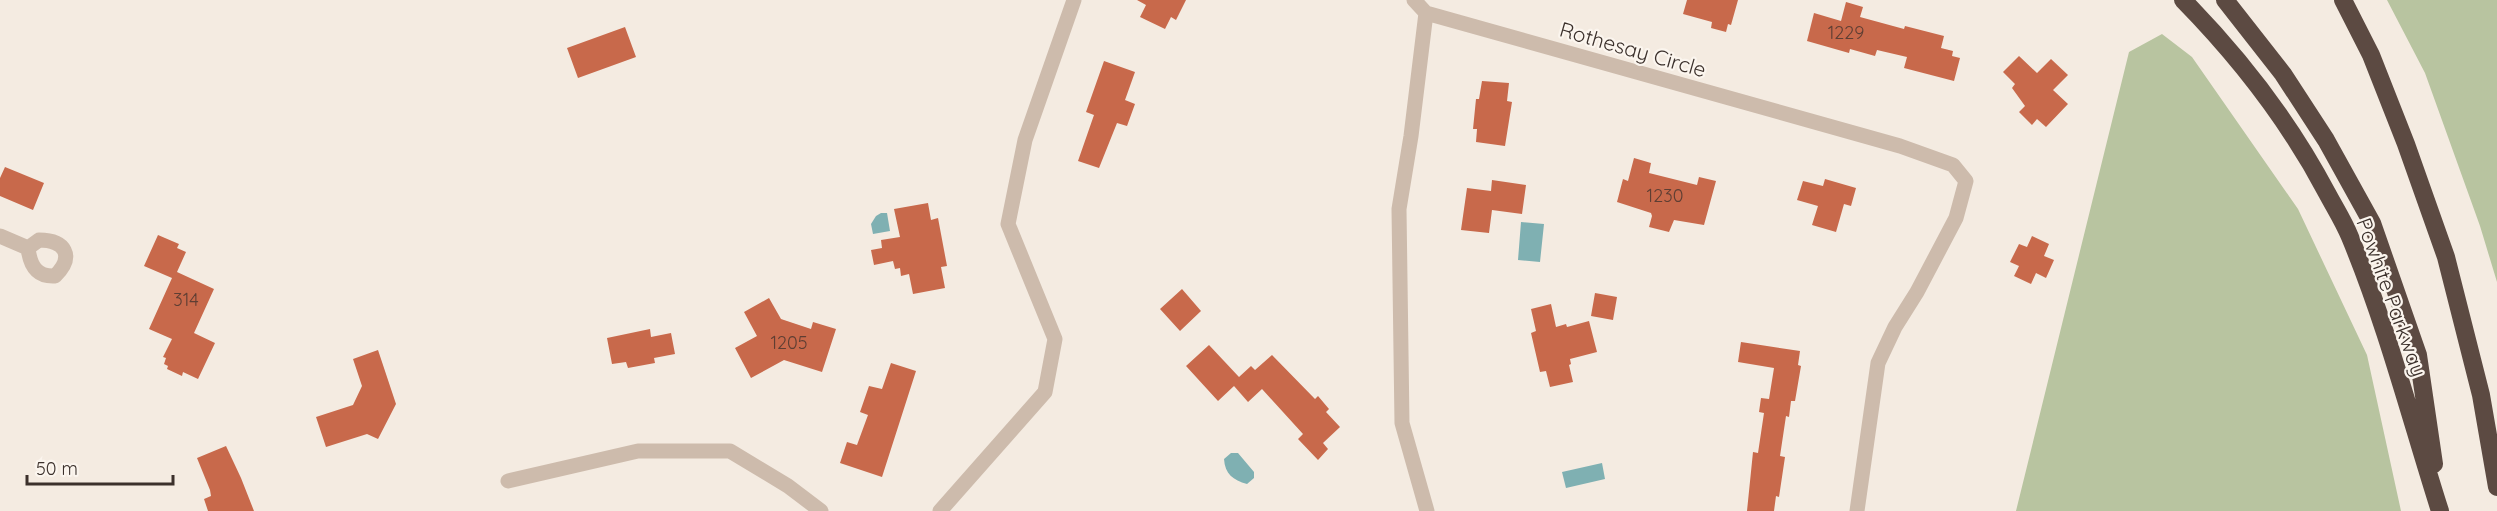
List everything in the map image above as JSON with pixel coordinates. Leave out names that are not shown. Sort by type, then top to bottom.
[{"type":"highway","name":"Powhite Parkway","points":[[2182,0],[2210,27],[2258,84],[2306,153],[2350,235],[2378,314],[2440,511]]},
{"type":"highway","points":[[2225,0],[2283,74],[2326,141],[2372,223],[2418,355],[2440,511]]},
{"type":"highway","points":[[2343,0],[2371,55],[2446,256],[2481,395],[2497,487]]},
{"type":"street","points":[[940,511],[1045,392],[1055,339],[1008,224],[1025,140],[1074,0]]},
{"type":"street","points":[[1414,0],[1426,13],[1411,136],[1399,209],[1402,423],[1427,511]]},
{"type":"street","name":"Rothesay Circle","points":[[1426,13],[1900,146],[1953,165],[1966,181],[1956,218],[1917,292],[1895,327],[1878,363],[1857,511]]},
{"type":"street","points":[[0,236],[28,248]]},
{"type":"street","points":[[508,481],[639,451],[730,451],[788,486],[821,511]]},
{"type":"green space","points":[[2387,0],[2497,0],[2497,282],[2480,226],[2425,73]]},
{"type":"green space","points":[[2162,34],[2192,57],[2298,209],[2367,355],[2401,511],[2016,511],[2129,52]]},
{"type":"water","points":[[881,213],[887,213],[890,231],[873,234],[871,224]]},
{"type":"water","points":[[1521,222],[1544,224],[1540,262],[1518,260]]},
{"type":"water","points":[[1231,453],[1238,453],[1254,472],[1254,478],[1247,484],[1238,481],[1226,469],[1224,459]]},
{"type":"water","points":[[1602,463],[1605,479],[1566,488],[1562,472]]},
{"type":"building","points":[[1137,0],[1186,0],[1176,20],[1171,17],[1165,29],[1140,17],[1146,5]]},
{"type":"building","points":[[1687,0],[1738,0],[1731,25],[1728,24],[1726,32],[1711,28],[1712,22],[1683,14]]},
{"type":"building","points":[[1846,2],[1863,7],[1860,17],[1904,29],[1905,26],[1944,36],[1941,48],[1953,51],[1952,56],[1960,58],[1954,81],[1904,68],[1907,57],[1877,50],[1875,56],[1850,49],[1849,53],[1807,41],[1814,13],[1841,21]]},
{"type":"building","points":[[625,27],[636,57],[578,78],[567,48]]},
{"type":"building","points":[[2019,56],[2037,73],[2051,59],[2068,75],[2053,90],[2068,104],[2046,127],[2037,119],[2032,125],[2019,112],[2025,106],[2012,88],[2015,84],[2003,72]]},
{"type":"building","points":[[1104,61],[1135,72],[1125,100],[1135,104],[1127,126],[1117,123],[1099,168],[1078,161],[1094,115],[1086,112]]},
{"type":"building","points":[[1482,81],[1509,83],[1507,101],[1512,102],[1505,146],[1476,142],[1477,129],[1473,129],[1476,99],[1479,99]]},
{"type":"building","points":[[1634,158],[1651,163],[1649,173],[1697,185],[1699,177],[1716,181],[1704,225],[1674,220],[1669,232],[1649,227],[1651,213],[1617,202],[1623,179],[1628,181]]},
{"type":"building","points":[[5,167],[44,183],[33,210],[0,196],[0,178]]},
{"type":"building","points":[[1825,179],[1856,188],[1851,206],[1844,204],[1836,232],[1812,225],[1818,206],[1797,200],[1803,181],[1823,186]]},
{"type":"building","points":[[1492,180],[1526,185],[1522,214],[1492,210],[1489,233],[1461,230],[1467,188],[1491,191]]},
{"type":"building","points":[[928,203],[931,220],[938,218],[947,266],[941,267],[945,288],[913,294],[909,274],[901,276],[900,268],[895,269],[893,261],[874,265],[871,250],[882,248],[881,240],[900,237],[894,209]]},
{"type":"building","points":[[158,235],[179,244],[177,248],[186,252],[177,272],[214,289],[194,333],[215,343],[198,379],[183,372],[182,376],[167,369],[168,366],[164,364],[166,358],[163,357],[172,339],[149,329],[172,278],[144,266]]},
{"type":"building","points":[[2032,236],[2049,244],[2044,256],[2054,260],[2046,278],[2036,273],[2031,284],[2014,276],[2019,266],[2010,262],[2019,244],[2027,247]]},
{"type":"building","points":[[1182,289],[1201,311],[1180,331],[1160,309]]},
{"type":"building","points":[[1595,293],[1617,297],[1613,320],[1591,316]]},
{"type":"building","points":[[769,298],[781,319],[811,329],[813,322],[836,329],[822,372],[784,360],[751,378],[735,348],[757,336],[744,312]]},
{"type":"building","points":[[1551,304],[1556,327],[1566,324],[1567,327],[1589,321],[1597,352],[1570,359],[1573,382],[1550,387],[1546,371],[1540,372],[1531,333],[1536,331],[1531,309]]},
{"type":"building","points":[[650,329],[651,337],[671,333],[675,354],[654,358],[655,363],[628,368],[626,362],[612,364],[607,338]]},
{"type":"building","points":[[1741,342],[1800,351],[1798,365],[1801,366],[1795,401],[1791,401],[1789,417],[1786,416],[1780,456],[1785,457],[1779,497],[1776,496],[1774,511],[1747,511],[1753,452],[1758,453],[1764,413],[1759,412],[1761,398],[1769,399],[1774,368],[1738,362]]},
{"type":"building","points":[[1209,345],[1239,377],[1251,366],[1255,370],[1272,355],[1315,399],[1318,396],[1329,409],[1326,412],[1340,427],[1323,443],[1328,449],[1318,460],[1298,439],[1303,434],[1262,389],[1248,402],[1234,386],[1218,401],[1186,366]]},
{"type":"building","points":[[378,350],[396,404],[378,439],[367,434],[326,447],[316,417],[353,405],[362,386],[353,359]]},
{"type":"building","points":[[891,363],[916,371],[882,477],[840,463],[847,442],[857,445],[868,415],[860,412],[869,386],[882,389]]},
{"type":"building","points":[[226,446],[254,511],[208,511],[204,499],[211,496],[210,490],[197,458]]}]
